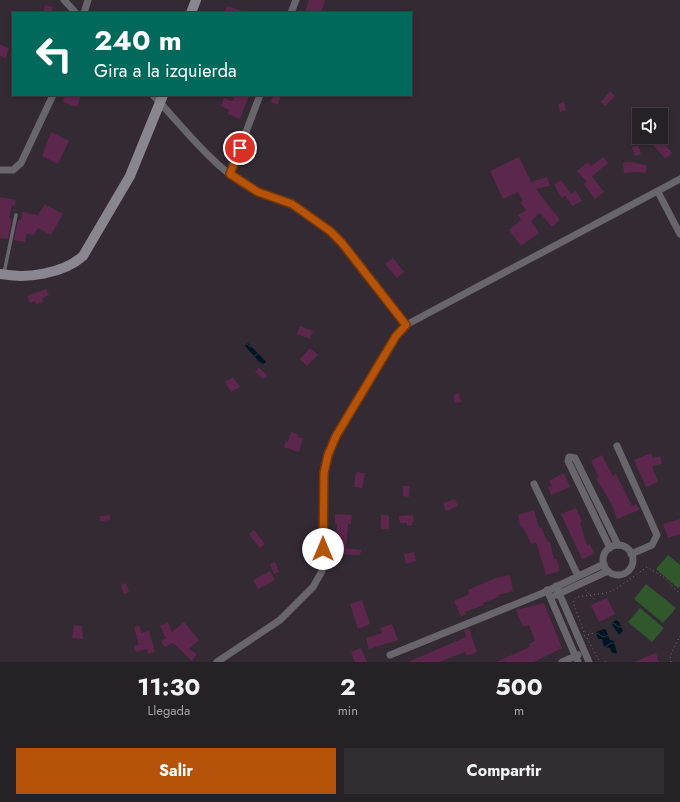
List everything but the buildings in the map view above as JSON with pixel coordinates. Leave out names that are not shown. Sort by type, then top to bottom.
[{"type":"street","points":[[64,0],[75,12]]},
{"type":"street","points":[[84,12],[88,0]]},
{"type":"street","points":[[191,12],[196,0]]},
{"type":"street","points":[[291,12],[296,0]]},
{"type":"street","points":[[0,170],[13,170],[21,163],[53,96]]},
{"type":"street","points":[[230,174],[260,96]]},
{"type":"street","points":[[2,274],[19,276],[57,270],[74,264],[83,256],[130,176],[161,99],[210,156],[230,174],[258,192],[292,204],[330,231],[342,243],[406,325]]},
{"type":"street","points":[[217,662],[280,620],[313,588],[322,571],[324,473],[328,455],[340,429],[396,336],[406,325],[680,179]]},
{"type":"street","points":[[658,192],[680,234]]},
{"type":"street","points":[[617,446],[656,535],[652,545],[631,554]]},
{"type":"street","points":[[610,548],[568,461],[569,457],[575,458],[618,545]]},
{"type":"street","points":[[534,484],[580,580]]},
{"type":"street","points":[[618,545],[624,546],[631,554],[631,565],[624,573],[612,574],[606,567],[604,555],[610,548],[618,545]]},
{"type":"street","points":[[390,655],[558,589],[606,567]]},
{"type":"street","points":[[558,589],[582,637],[584,652],[588,662]]},
{"type":"street","points":[[547,593],[577,659]]},
{"type":"street","points":[[562,662],[577,659],[584,652]]},
{"type":"lane","points":[[2,274],[16,215]]},
{"type":"path","points":[[600,662],[582,637],[573,602],[576,597],[589,596],[616,589],[647,567],[665,578],[680,594]]},
{"type":"path","points":[[580,580],[589,596],[596,601]]},
{"type":"path","points":[[582,637],[594,634]]},
{"type":"path","points":[[671,662],[670,656],[680,636]]},
{"type":"green space","points":[[668,555],[680,565],[680,586],[678,588],[656,569]]},
{"type":"green space","points":[[646,584],[676,608],[663,623],[634,599]]},
{"type":"green space","points":[[640,608],[664,628],[652,642],[628,622]]},
{"type":"water","points":[[248,343],[266,362],[262,365],[245,346]]},
{"type":"water","points":[[616,620],[619,622],[623,631],[619,635],[611,623]]},
{"type":"water","points":[[604,629],[606,630],[610,640],[614,641],[617,653],[612,654],[610,648],[604,647],[602,639],[598,639],[596,632]]},
{"type":"route","points":[[240,148],[230,174],[246,186],[258,192],[292,204],[330,231],[342,243],[406,325],[396,336],[336,436],[328,455],[324,473],[323,549]]}]
